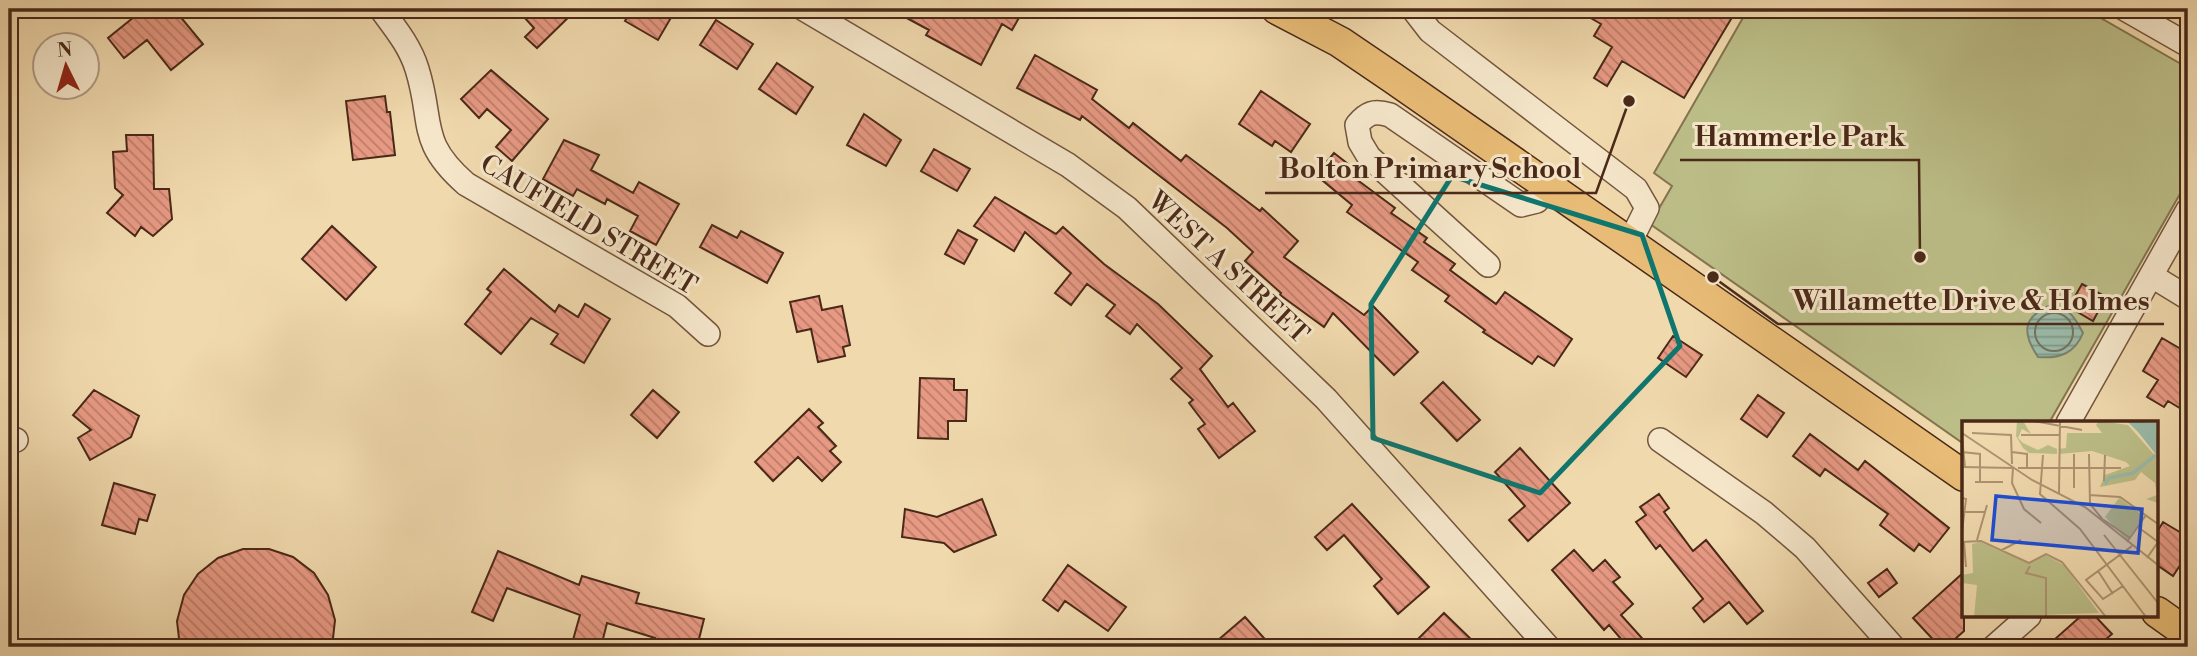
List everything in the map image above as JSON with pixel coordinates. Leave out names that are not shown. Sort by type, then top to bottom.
[{"type":"main road","points":[[1277,9],[1340,42],[1962,475]]},
{"type":"main road","points":[[2158,613],[2188,634]]},
{"type":"street","name":"CAUFIELD STREET","points":[[381,9],[407,45],[416,65],[432,144],[450,170],[466,184],[677,306],[708,334]]},
{"type":"street","name":"WEST A STREET","points":[[804,9],[1068,165],[1127,208],[1326,399],[1548,647]]},
{"type":"street","points":[[1413,9],[1430,30],[1636,189],[1647,208],[1630,242]]},
{"type":"street","points":[[2125,9],[2188,45]]},
{"type":"street","points":[[1488,265],[1368,157],[1360,142],[1357,125],[1366,114],[1378,111],[1390,115],[1521,205],[1537,201],[1548,185]]},
{"type":"street","points":[[2069,421],[2188,210]]},
{"type":"street","points":[[2152,276],[2188,298]]},
{"type":"street","points":[[1660,440],[1764,513],[1805,548],[1893,647]]},
{"type":"street","points":[[1994,647],[2027,618]]},
{"type":"highlighted area","points":[[1452,176],[1642,235],[1680,346],[1540,493],[1373,438],[1371,304]]},
{"type":"green space","points":[[1748,9],[2085,9],[2188,68],[2188,180],[2050,421],[1962,421],[1962,443],[1650,224],[1672,186],[1654,173]]},
{"type":"water","points":[[2051,305],[2070,314],[2083,333],[2076,345],[2066,353],[2053,357],[2038,357],[2029,340],[2028,326],[2034,315]]},
{"type":"building","points":[[144,9],[174,9],[203,44],[171,70],[147,40],[124,58],[108,38]]},
{"type":"building","points":[[532,9],[577,9],[537,48],[525,37],[534,28],[524,17]]},
{"type":"building","points":[[632,9],[676,9],[658,40],[625,21]]},
{"type":"building","points":[[890,9],[1024,9],[1012,30],[1002,24],[981,65],[926,35],[929,30]]},
{"type":"building","points":[[1575,9],[1737,9],[1684,98],[1622,61],[1607,86],[1594,78],[1612,47],[1594,36],[1601,24]]},
{"type":"building","points":[[716,20],[753,44],[737,69],[700,45]]},
{"type":"building","points":[[1035,55],[1097,90],[1092,99],[1129,128],[1133,123],[1181,161],[1186,155],[1260,211],[1262,208],[1298,241],[1284,257],[1364,315],[1373,306],[1418,352],[1394,375],[1333,313],[1324,327],[1280,295],[1281,293],[1245,261],[1253,252],[1227,228],[1082,116],[1080,120],[1017,88]]},
{"type":"building","points":[[777,63],[813,87],[796,114],[759,89]]},
{"type":"building","points":[[491,70],[548,119],[512,161],[496,147],[511,130],[487,109],[479,118],[461,99]]},
{"type":"building","points":[[1261,91],[1310,124],[1291,152],[1275,141],[1272,146],[1239,124]]},
{"type":"building","points":[[385,96],[387,112],[390,112],[395,155],[353,160],[346,101]]},
{"type":"building","points":[[864,114],[901,140],[886,166],[847,145]]},
{"type":"building","points":[[126,135],[153,135],[154,189],[169,189],[172,219],[153,236],[141,227],[135,236],[107,213],[123,195],[115,188],[113,152],[127,151]]},
{"type":"building","points":[[564,140],[599,155],[591,170],[633,193],[639,182],[679,204],[656,245],[630,231],[638,216],[607,199],[605,204],[577,189],[573,196],[543,179]]},
{"type":"building","points":[[934,149],[970,169],[957,191],[921,171]]},
{"type":"building","points":[[1334,153],[1361,174],[1356,179],[1395,208],[1391,213],[1427,238],[1424,242],[1455,264],[1450,270],[1496,304],[1505,292],[1572,339],[1554,366],[1538,356],[1532,364],[1483,332],[1485,330],[1445,301],[1449,296],[1412,270],[1418,262],[1347,212],[1352,205],[1316,175]]},
{"type":"building","points":[[995,197],[1056,234],[1063,227],[1104,264],[1158,304],[1212,356],[1200,369],[1228,407],[1233,403],[1255,431],[1219,458],[1198,429],[1205,424],[1189,403],[1193,400],[1171,379],[1182,368],[1137,324],[1130,334],[1106,316],[1115,305],[1087,284],[1071,305],[1055,293],[1071,273],[1025,232],[1014,251],[974,226]]},
{"type":"building","points":[[712,225],[737,238],[741,231],[783,253],[767,283],[700,247]]},
{"type":"building","points":[[332,226],[376,267],[346,300],[302,259]]},
{"type":"building","points":[[958,230],[977,240],[964,264],[945,254]]},
{"type":"building","points":[[504,269],[555,312],[559,305],[578,317],[585,304],[610,319],[584,363],[551,344],[558,334],[531,318],[501,354],[465,324],[491,292],[487,289]]},
{"type":"building","points":[[2082,284],[2106,297],[2093,321],[2069,307]]},
{"type":"building","points":[[819,296],[822,310],[842,306],[850,345],[843,347],[845,356],[818,362],[811,329],[797,332],[790,302]]},
{"type":"building","points":[[1673,336],[1702,355],[1686,377],[1658,358]]},
{"type":"building","points":[[2162,338],[2186,352],[2182,358],[2188,362],[2188,373],[2183,383],[2188,386],[2188,413],[2168,401],[2164,407],[2147,397],[2158,380],[2143,371]]},
{"type":"building","points":[[920,378],[954,379],[954,390],[967,390],[966,421],[948,421],[948,439],[918,438]]},
{"type":"building","points":[[1443,382],[1480,420],[1457,441],[1421,403]]},
{"type":"building","points":[[94,390],[139,416],[131,437],[90,460],[78,438],[91,430],[73,415]]},
{"type":"building","points":[[653,390],[679,412],[657,438],[631,415]]},
{"type":"building","points":[[1758,395],[1784,413],[1767,437],[1741,419]]},
{"type":"building","points":[[809,409],[823,423],[818,427],[836,446],[830,451],[841,462],[822,481],[798,457],[773,481],[755,462]]},
{"type":"building","points":[[1810,434],[1858,470],[1865,461],[1949,528],[1930,552],[1919,544],[1914,551],[1880,525],[1888,514],[1825,469],[1820,476],[1793,456]]},
{"type":"building","points":[[1520,448],[1570,503],[1528,541],[1509,520],[1525,506],[1495,472]]},
{"type":"building","points":[[114,483],[155,495],[147,521],[139,519],[135,534],[102,525]]},
{"type":"building","points":[[1659,494],[1669,508],[1664,512],[1693,551],[1706,540],[1763,611],[1747,624],[1729,602],[1704,622],[1693,608],[1703,599],[1660,545],[1656,549],[1636,522],[1646,515],[1640,507]]},
{"type":"building","points":[[982,499],[996,535],[954,552],[944,543],[902,537],[905,509],[937,517]]},
{"type":"building","points":[[1352,504],[1429,587],[1398,614],[1374,586],[1382,579],[1344,535],[1327,550],[1315,537]]},
{"type":"building","points":[[2163,522],[2188,537],[2188,553],[2173,576],[2158,566],[2158,530]]},
{"type":"building","points":[[243,549],[269,549],[293,557],[314,573],[328,595],[335,620],[332,647],[180,647],[177,621],[184,595],[198,574],[218,558]]},
{"type":"building","points":[[1574,550],[1593,571],[1605,560],[1620,577],[1613,582],[1633,604],[1621,615],[1650,647],[1628,647],[1609,625],[1604,630],[1552,570]]},
{"type":"building","points":[[498,551],[579,585],[582,576],[639,593],[636,603],[704,619],[697,647],[653,647],[655,638],[607,623],[601,647],[571,647],[580,615],[507,588],[493,621],[472,612]]},
{"type":"building","points":[[1068,565],[1126,607],[1108,631],[1065,601],[1058,611],[1043,600]]},
{"type":"building","points":[[1887,569],[1897,583],[1879,597],[1868,583]]},
{"type":"building","points":[[1962,574],[1964,631],[1946,647],[1940,647],[1913,618]]},
{"type":"building","points":[[1444,613],[1479,647],[1410,647]]},
{"type":"building","points":[[1245,617],[1272,647],[1210,647]]},
{"type":"building","points":[[2079,618],[2097,618],[2112,634],[2097,647],[2062,647],[2055,639]]},
{"type":"place","name":"Bolton Primary School","points":[[1629,101]]},
{"type":"place","name":"Hammerle Park","points":[[1920,257]]},
{"type":"place","name":"Willamette Drive & Holmes","points":[[1713,277]]}]
